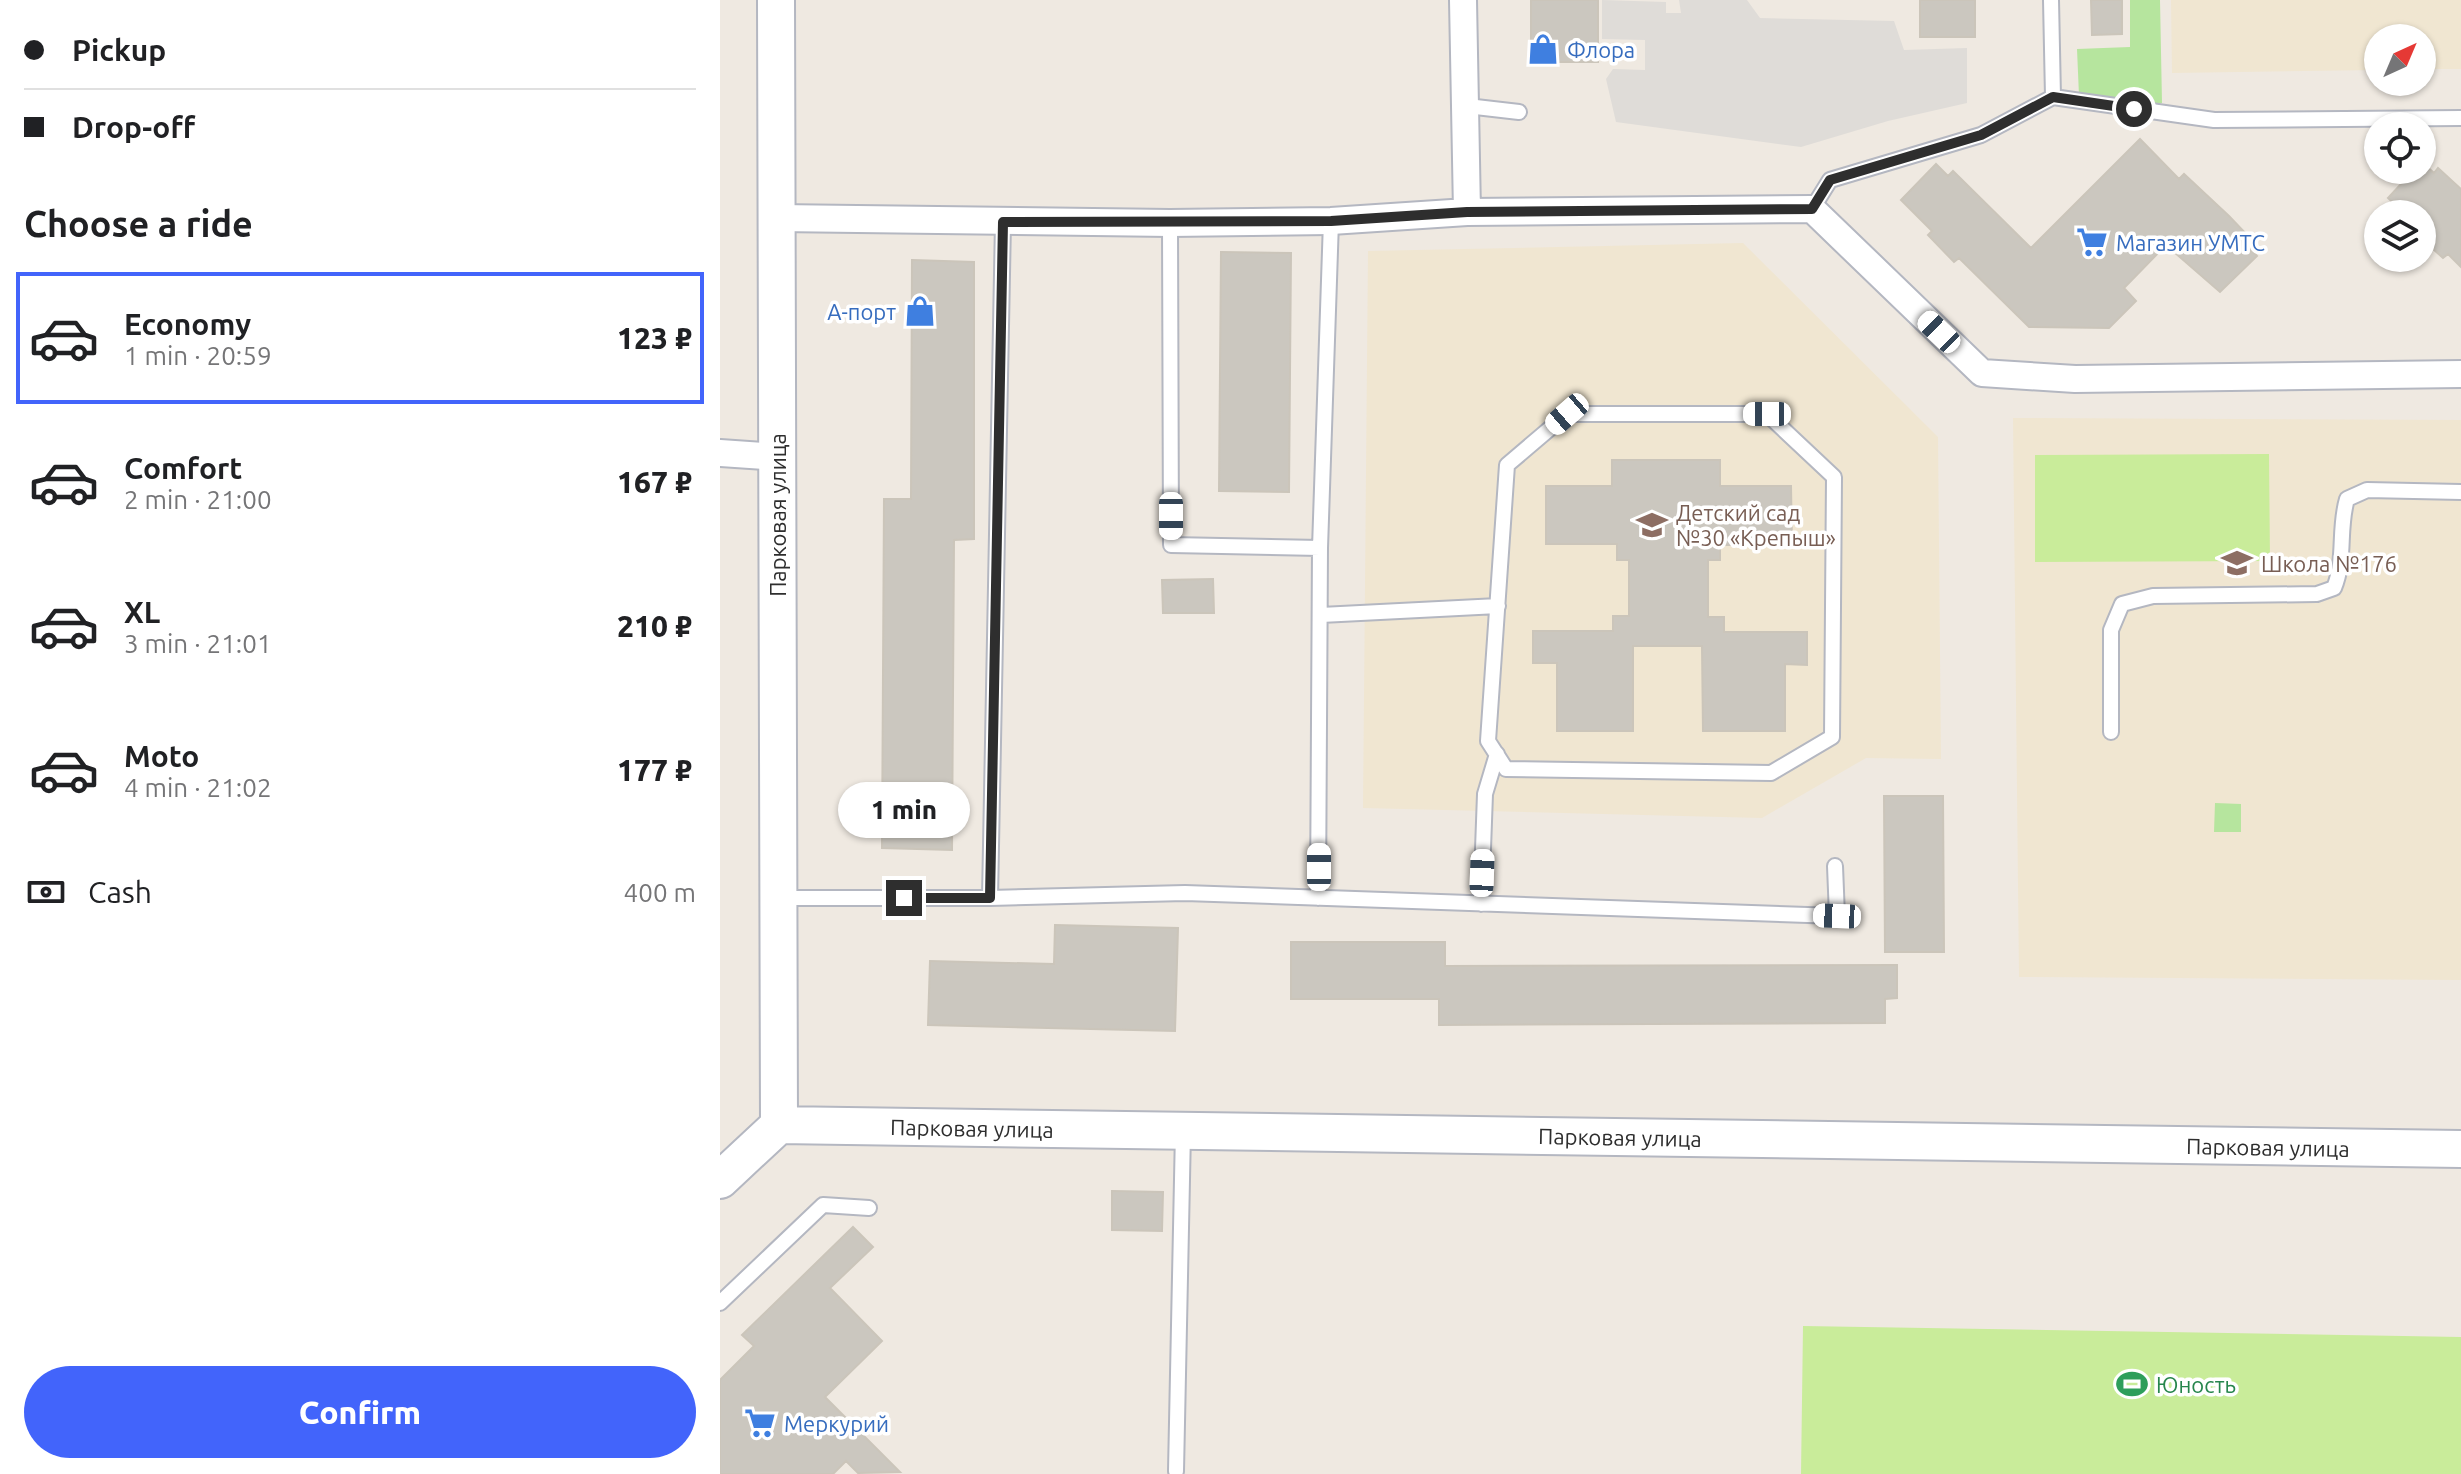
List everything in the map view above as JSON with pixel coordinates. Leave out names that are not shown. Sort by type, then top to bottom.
[{"type":"street","name":"Парковая улица","points":[[776,0],[779,1125],[2461,1149]]},
{"type":"street","points":[[1463,0],[1467,212]]},
{"type":"street","points":[[777,218],[1170,223],[1331,221],[1467,212],[1812,209],[1982,373],[2075,379],[2461,374]]},
{"type":"street","points":[[720,453],[777,457]]},
{"type":"street","points":[[720,1180],[779,1125]]},
{"type":"lane","points":[[2051,0],[2053,97]]},
{"type":"lane","points":[[1812,209],[1830,180],[1981,135],[2053,97],[2214,120],[2461,118]]},
{"type":"lane","points":[[1467,106],[1519,112]]},
{"type":"lane","points":[[1318,898],[1320,548],[1331,221]]},
{"type":"lane","points":[[990,898],[1003,222]]},
{"type":"lane","points":[[1170,223],[1171,545],[1320,548]]},
{"type":"lane","points":[[1567,414],[1767,414],[1834,477],[1832,737],[1771,773],[1506,769],[1497,754],[1488,741],[1507,465],[1567,414]]},
{"type":"lane","points":[[2111,732],[2111,630],[2122,604],[2153,596],[2317,594],[2334,588],[2341,571],[2342,518],[2347,499],[2367,490],[2461,492]]},
{"type":"lane","points":[[1321,615],[1498,606]]},
{"type":"lane","points":[[1481,904],[1485,794],[1497,754]]},
{"type":"lane","points":[[778,898],[990,898],[1185,893],[1837,916],[1835,866]]},
{"type":"lane","points":[[1176,1471],[1183,1131]]},
{"type":"lane","points":[[720,1303],[823,1205],[869,1208]]},
{"type":"shaded area","points":[[1602,0],[1666,2],[1666,13],[1681,13],[1679,0],[1747,0],[1760,18],[1894,21],[1904,50],[1967,48],[1967,103],[1888,121],[1801,147],[1616,122],[1606,79],[1613,69],[1645,70],[1645,40],[1602,39]]},
{"type":"shaded area","points":[[2171,0],[2461,0],[2461,69],[2436,69],[2436,24],[2364,24],[2364,70],[2172,73]]},
{"type":"shaded area","name":"Детский сад №30 «Крепыш»","points":[[1743,243],[1938,437],[1941,759],[1866,758],[1762,818],[1363,808],[1368,251]]},
{"type":"shaded area","name":"Школа №176","points":[[2013,418],[2461,420],[2461,980],[2019,977]]},
{"type":"green space","points":[[2130,0],[2160,0],[2162,103],[2120,105],[2079,96],[2077,49],[2130,47]]},
{"type":"green space","points":[[2269,454],[2270,561],[2035,562],[2035,455]]},
{"type":"green space","points":[[2215,803],[2241,804],[2241,832],[2214,832]]},
{"type":"green space","name":"Юность","points":[[1803,1326],[2461,1337],[2461,1474],[1801,1474]]},
{"type":"building","points":[[1531,0],[1598,0],[1598,62],[1531,62]]},
{"type":"building","points":[[1920,0],[1975,0],[1975,37],[1920,37]]},
{"type":"building","points":[[2091,0],[2122,0],[2122,34],[2092,35]]},
{"type":"building","points":[[2140,139],[2179,179],[2184,174],[2229,216],[2250,238],[2245,243],[2257,256],[2220,292],[2166,245],[2124,288],[2136,301],[2109,328],[2029,327],[1959,258],[1954,262],[1928,235],[1932,231],[1901,200],[1936,164],[1948,176],[1953,171],[2031,248]]},
{"type":"building","points":[[2438,168],[2461,189],[2461,267],[2448,254],[2443,258],[2436,252],[2436,200],[2388,198],[2401,184],[2436,184]]},
{"type":"building","points":[[1221,252],[1291,253],[1289,492],[1219,491]]},
{"type":"building","points":[[912,260],[974,262],[974,539],[954,540],[952,850],[882,848],[884,499],[911,499]]},
{"type":"building","points":[[1612,460],[1720,460],[1720,486],[1791,486],[1792,545],[1720,545],[1720,560],[1708,560],[1708,617],[1724,617],[1724,632],[1807,632],[1807,665],[1785,664],[1785,731],[1703,731],[1702,646],[1633,646],[1633,731],[1557,731],[1557,663],[1533,663],[1533,631],[1613,631],[1613,616],[1629,616],[1629,560],[1617,560],[1617,544],[1546,544],[1546,486],[1612,486]]},
{"type":"building","points":[[1213,579],[1214,613],[1163,613],[1162,580]]},
{"type":"building","points":[[1884,796],[1943,796],[1944,952],[1885,952]]},
{"type":"building","points":[[1055,925],[1178,928],[1175,1031],[928,1025],[930,961],[1054,964]]},
{"type":"building","points":[[1291,942],[1445,942],[1445,966],[1897,965],[1897,998],[1885,999],[1885,1023],[1439,1025],[1439,999],[1291,999]]},
{"type":"building","points":[[1112,1191],[1163,1192],[1162,1231],[1112,1230]]},
{"type":"building","points":[[853,1227],[873,1247],[830,1288],[882,1341],[825,1397],[900,1472],[858,1473],[846,1461],[833,1474],[720,1474],[720,1380],[754,1346],[742,1335]]},
{"type":"place","name":"Флора","points":[[1543,49]]},
{"type":"place","name":"Магазин УМТС","points":[[2092,242]]},
{"type":"place","name":"А-порт","points":[[920,311]]},
{"type":"place","name":"Детский сад №30 «Крепыш»","points":[[1652,525]]},
{"type":"place","name":"Школа №176","points":[[2237,563]]},
{"type":"place","name":"Юность","points":[[2132,1384]]},
{"type":"place","name":"Меркурий","points":[[760,1423]]},
{"type":"route","points":[[904,898],[990,898],[1003,222],[1331,221],[1467,212],[1812,209],[1830,180],[1981,135],[2053,97],[2134,109]]}]
